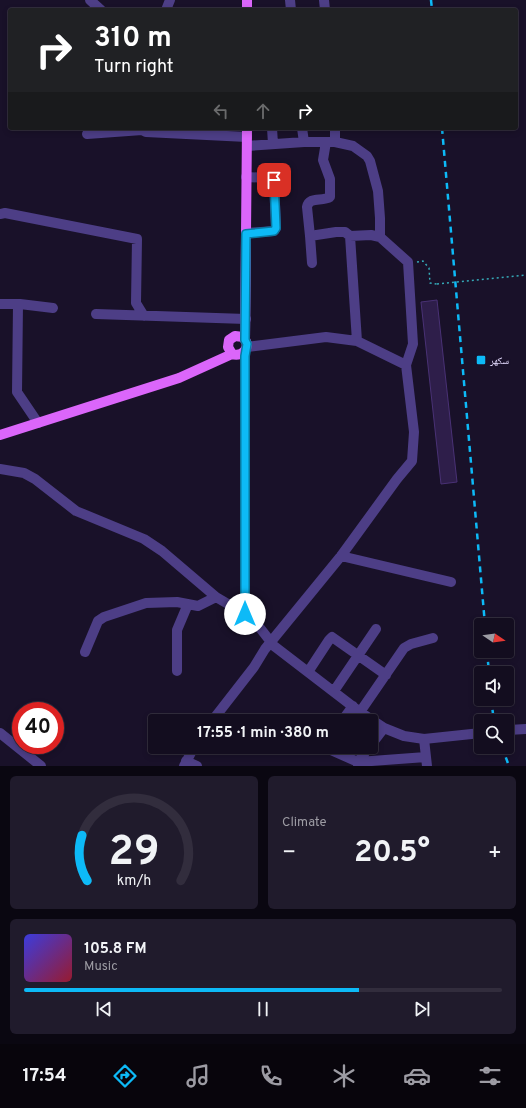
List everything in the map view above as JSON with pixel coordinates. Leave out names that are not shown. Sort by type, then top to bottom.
[{"type":"main road","points":[[0,435],[180,378],[232,354],[239,355],[246,346],[247,137]]},
{"type":"main road","points":[[232,354],[228,347],[229,340],[235,336],[239,336],[246,346]]},
{"type":"street","points":[[90,0],[99,6]]},
{"type":"street","points":[[87,134],[142,130],[146,132],[247,137],[273,144],[330,142],[353,146],[367,156],[378,191],[380,237]]},
{"type":"street","points":[[272,130],[273,144]]},
{"type":"street","points":[[302,130],[304,142]]},
{"type":"street","points":[[312,262],[307,207],[310,201],[326,200],[330,198],[330,179],[323,160],[334,130]]},
{"type":"street","points":[[246,177],[268,178],[274,180],[276,228],[274,231],[246,234]]},
{"type":"street","points":[[0,214],[5,213],[136,239],[136,303],[144,316]]},
{"type":"street","points":[[218,714],[272,642],[341,556],[397,478],[412,461],[414,432],[406,365],[413,344],[408,262],[380,237],[371,235],[350,236],[345,232],[310,236]]},
{"type":"street","points":[[350,236],[357,341]]},
{"type":"street","points":[[0,304],[18,304],[53,308]]},
{"type":"street","points":[[18,304],[17,392],[38,423]]},
{"type":"street","points":[[96,314],[246,320]]},
{"type":"street","points":[[245,614],[246,346],[326,337],[357,341],[406,365]]},
{"type":"street","points":[[0,469],[24,473],[35,479],[76,511],[144,540],[162,551],[216,597],[245,614],[253,621],[274,646],[362,714]]},
{"type":"street","points":[[341,556],[451,582]]},
{"type":"street","points":[[85,652],[98,620],[104,617],[146,603],[177,602],[198,606],[216,597]]},
{"type":"street","points":[[177,671],[177,630],[188,604]]},
{"type":"street","points":[[334,691],[376,629]]},
{"type":"street","points":[[308,672],[332,637],[386,675]]},
{"type":"street","points":[[350,714],[386,675],[404,648],[411,644],[434,638]]},
{"type":"street","points":[[378,725],[404,736],[424,740],[474,734]]},
{"type":"street","points":[[378,736],[384,728]]},
{"type":"street","points":[[514,729],[526,728]]},
{"type":"street","points":[[0,733],[41,766]]},
{"type":"street","points":[[347,754],[358,764],[426,761],[424,740]]},
{"type":"street","points":[[190,754],[185,764],[197,766]]},
{"type":"street","points":[[358,764],[365,754]]},
{"type":"path","points":[[408,262],[423,261],[429,268],[430,283],[437,284],[526,275]]},
{"type":"building","points":[[437,300],[457,482],[441,484],[421,302]]},
{"type":"railway","points":[[431,0],[432,8]]},
{"type":"railway","points":[[442,130],[484,618]]},
{"type":"railway","points":[[488,658],[488,666]]},
{"type":"railway","points":[[492,706],[493,714]]},
{"type":"railway","points":[[505,754],[509,766]]},
{"type":"place","name":"سكهر","points":[[481,360]]},
{"type":"route","points":[[245,614],[245,351],[247,347],[245,340],[246,234],[274,231],[276,228],[274,180]]}]
